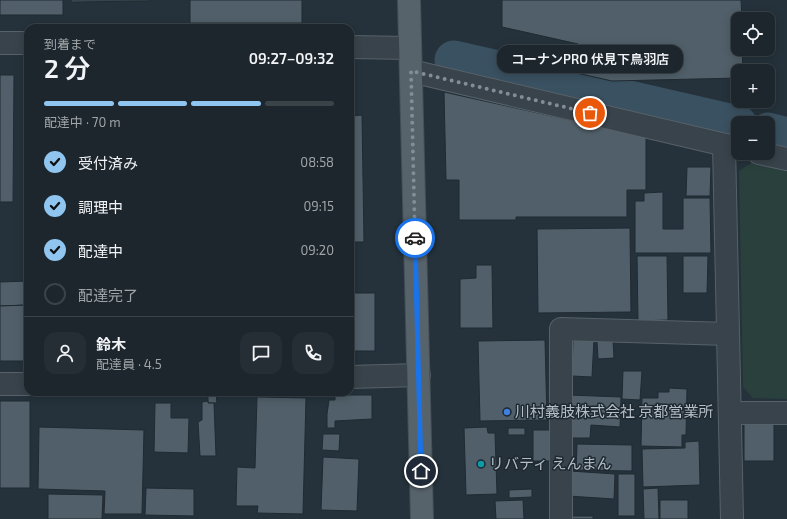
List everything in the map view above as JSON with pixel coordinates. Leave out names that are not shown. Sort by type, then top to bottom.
[{"type":"main road","points":[[409,0],[422,519]]},
{"type":"street","points":[[0,43],[24,43]]},
{"type":"street","points":[[354,47],[410,48]]},
{"type":"street","points":[[411,71],[731,147],[728,334],[732,519]]},
{"type":"street","points":[[775,156],[787,159]]},
{"type":"street","points":[[561,519],[561,329],[728,334]]},
{"type":"street","points":[[354,376],[419,375]]},
{"type":"street","points":[[0,384],[24,384]]},
{"type":"street","points":[[730,413],[787,413]]},
{"type":"green space","points":[[754,161],[787,169],[787,399],[753,398],[743,387],[739,171]]},
{"type":"building","points":[[0,0],[63,0],[63,15],[0,15]]},
{"type":"building","points":[[71,0],[150,0],[150,1],[71,2]]},
{"type":"building","points":[[190,0],[302,0],[302,23],[190,23]]},
{"type":"building","points":[[502,0],[741,0],[742,12],[731,12],[731,56],[742,56],[743,64],[731,64],[731,78],[612,81],[572,72],[578,44],[502,27]]},
{"type":"building","points":[[0,75],[14,75],[13,202],[0,202]]},
{"type":"building","points":[[444,92],[646,137],[646,190],[627,190],[627,217],[516,217],[516,220],[459,220],[459,180],[446,180]]},
{"type":"building","points":[[362,115],[364,242],[354,242],[354,116]]},
{"type":"building","points":[[687,167],[711,167],[710,196],[686,196]]},
{"type":"building","points":[[663,192],[663,229],[683,229],[683,198],[710,198],[711,253],[635,253],[635,201],[644,201],[644,193]]},
{"type":"building","points":[[630,228],[631,312],[538,313],[537,229]]},
{"type":"building","points":[[637,256],[667,256],[668,320],[638,321]]},
{"type":"building","points":[[683,256],[708,256],[707,293],[683,293]]},
{"type":"building","points":[[476,265],[492,265],[493,328],[460,328],[460,279],[476,278]]},
{"type":"building","points":[[24,281],[24,305],[0,306],[0,282]]},
{"type":"building","points":[[354,293],[375,293],[375,351],[354,351]]},
{"type":"building","points":[[24,305],[24,361],[0,361],[0,306]]},
{"type":"building","points":[[573,338],[594,339],[592,377],[572,376]]},
{"type":"building","points":[[545,340],[547,420],[480,421],[478,341]]},
{"type":"building","points":[[613,340],[614,358],[598,359],[597,341]]},
{"type":"building","points":[[623,371],[642,371],[640,400],[622,399]]},
{"type":"building","points":[[669,388],[687,389],[686,435],[682,435],[682,447],[641,446],[642,398],[658,398],[658,392],[669,392]]},
{"type":"building","points":[[372,395],[372,419],[335,421],[335,428],[327,428],[329,400],[335,400],[335,396]]},
{"type":"building","points":[[569,395],[621,397],[620,427],[591,425],[590,438],[567,438]]},
{"type":"building","points":[[208,396],[216,396],[217,403],[208,403]]},
{"type":"building","points":[[257,397],[306,398],[303,514],[257,513],[258,506],[236,506],[237,467],[255,468]]},
{"type":"building","points":[[0,401],[30,401],[30,488],[0,488]]},
{"type":"building","points":[[208,401],[208,403],[214,403],[216,456],[200,456],[198,422],[202,420],[202,402]]},
{"type":"building","points":[[155,403],[171,403],[171,418],[189,418],[188,453],[154,452]]},
{"type":"building","points":[[744,424],[774,424],[774,461],[744,461]]},
{"type":"building","points":[[39,427],[144,430],[142,514],[104,514],[105,491],[38,489]]},
{"type":"building","name":"リバティ えんまん","points":[[487,427],[488,433],[495,433],[497,494],[466,495],[464,428]]},
{"type":"building","points":[[508,428],[525,428],[525,435],[508,435]]},
{"type":"building","points":[[533,430],[550,430],[551,461],[533,461]]},
{"type":"building","points":[[323,434],[340,434],[339,451],[322,450]]},
{"type":"building","points":[[699,441],[700,485],[643,487],[642,449],[685,448],[685,442]]},
{"type":"building","points":[[577,444],[632,445],[632,471],[576,470]]},
{"type":"building","points":[[323,457],[359,459],[357,511],[321,510]]},
{"type":"building","points":[[570,471],[615,474],[614,499],[568,496]]},
{"type":"building","points":[[618,474],[635,474],[635,516],[618,516]]},
{"type":"building","points":[[146,488],[194,489],[194,516],[145,515]]},
{"type":"building","points":[[658,488],[659,519],[644,519],[643,489]]},
{"type":"building","points":[[532,489],[532,497],[509,498],[509,490]]},
{"type":"building","points":[[48,494],[103,495],[102,519],[48,519]]},
{"type":"building","points":[[523,500],[524,519],[496,519],[495,501]]},
{"type":"building","points":[[660,500],[688,500],[688,519],[660,519]]},
{"type":"building","points":[[567,516],[593,516],[593,519],[567,519]]},
{"type":"waterway","points":[[454,60],[731,123]]},
{"type":"waterway","points":[[775,134],[787,137]]},
{"type":"way so far","points":[[415,238],[411,71],[590,113]]},
{"type":"place","name":"コーナンPRO 伏見下鳥羽店","points":[[590,113]]},
{"type":"place","name":"川村義肢株式会社 京都営業所","points":[[507,412]]},
{"type":"place","name":"リバティ えんまん","points":[[481,464]]},
{"type":"route","points":[[415,238],[421,471]]}]
